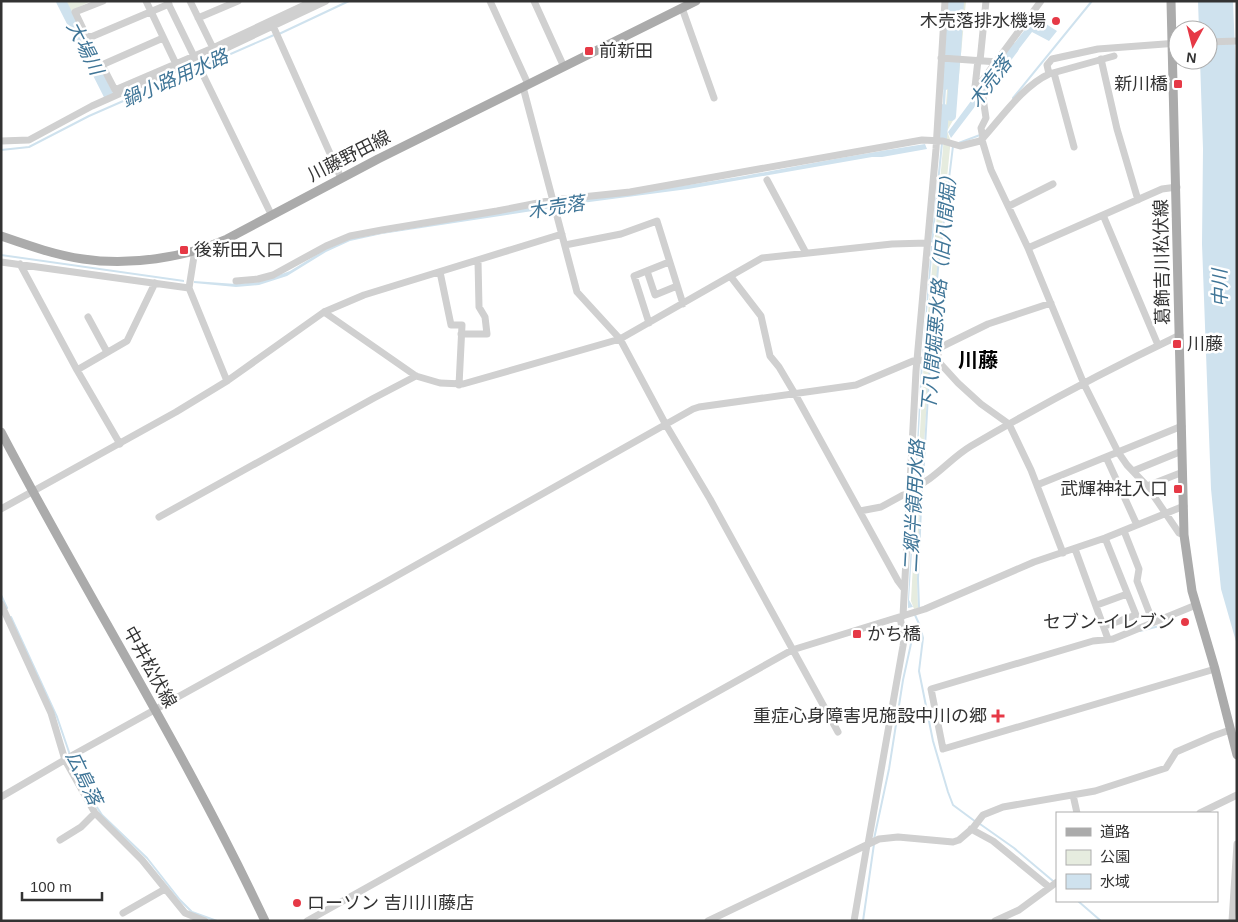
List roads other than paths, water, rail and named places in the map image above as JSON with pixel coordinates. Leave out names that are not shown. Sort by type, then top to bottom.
[{"type":"main road","name":"川藤野田線","points":[[1,236],[66,255],[103,261],[117,262],[152,258],[195,250],[227,239],[341,178],[696,1]]},
{"type":"main road","name":"葛飾吉川松伏線","points":[[1171,1],[1173,20]]},
{"type":"main road","name":"葛飾吉川松伏線","points":[[1175,70],[1184,535],[1189,576],[1237,755]]},
{"type":"main road","name":"中井松伏線","points":[[1,432],[236,858],[266,921]]},
{"type":"street","points":[[102,1],[75,12],[88,37],[151,12],[168,2],[271,214]]},
{"type":"street","points":[[1,141],[29,140],[92,106],[170,72],[177,67],[146,1]]},
{"type":"street","points":[[190,1],[215,52],[326,1]]},
{"type":"street","points":[[198,18],[238,1]]},
{"type":"street","points":[[292,1],[296,9]]},
{"type":"street","points":[[163,38],[104,64],[102,67],[115,90],[213,48],[313,1]]},
{"type":"street","points":[[490,1],[525,85],[572,279],[577,292],[620,339],[666,425],[710,498],[838,732]]},
{"type":"street","points":[[534,1],[564,67]]},
{"type":"street","points":[[854,921],[904,639],[904,589],[914,489],[927,243],[945,142],[945,1]]},
{"type":"street","points":[[986,1],[976,89],[983,98],[986,118],[981,128],[982,139],[991,170],[1028,248],[1084,384],[1118,452],[1147,486],[1179,533],[1184,535]]},
{"type":"street","points":[[976,89],[1041,1]]},
{"type":"street","points":[[682,8],[714,98]]},
{"type":"street","points":[[273,26],[341,178]]},
{"type":"street","points":[[1218,42],[1237,41]]},
{"type":"street","points":[[1074,147],[1048,65],[1052,59],[1098,49],[1168,44]]},
{"type":"street","points":[[236,281],[274,275],[326,246],[350,236],[497,212],[553,200],[630,192],[922,140],[945,142],[960,146],[982,139],[1029,87],[1039,79],[1114,56]]},
{"type":"street","points":[[945,58],[997,62]]},
{"type":"street","points":[[1100,59],[1117,129],[1138,200]]},
{"type":"street","points":[[768,180],[806,253]]},
{"type":"street","points":[[1009,206],[1054,184]]},
{"type":"street","points":[[1028,248],[1162,189],[1177,187]]},
{"type":"street","points":[[1103,215],[1158,345]]},
{"type":"street","points":[[565,245],[621,234],[657,221],[682,304]]},
{"type":"street","points":[[1,509],[120,444],[227,381],[324,312],[364,295],[562,234]]},
{"type":"street","points":[[324,312],[416,376],[440,383],[459,385],[620,339],[762,258],[892,244],[927,243]]},
{"type":"street","points":[[195,250],[189,288],[227,381]]},
{"type":"street","points":[[461,334],[487,334],[485,318],[479,307],[478,261]]},
{"type":"street","points":[[1,262],[189,288]]},
{"type":"street","points":[[649,323],[634,276],[669,262]]},
{"type":"street","points":[[20,264],[77,370],[120,444]]},
{"type":"street","points":[[647,271],[654,295],[677,286]]},
{"type":"street","points":[[440,272],[451,325],[462,325],[459,385]]},
{"type":"street","points":[[731,276],[762,316],[770,356],[795,394],[904,589]]},
{"type":"street","points":[[77,370],[127,341],[154,283]]},
{"type":"street","points":[[937,360],[939,348],[988,324],[1051,303]]},
{"type":"street","points":[[88,317],[108,352]]},
{"type":"street","points":[[860,511],[881,507],[914,489],[928,480],[956,454],[1047,402],[1180,335]]},
{"type":"street","points":[[1,797],[699,407],[856,385],[913,361],[937,360],[981,404],[1009,424],[1037,485],[1063,553]]},
{"type":"street","points":[[160,516],[416,376]]},
{"type":"street","points":[[1037,485],[1182,426]]},
{"type":"street","points":[[1133,471],[1182,451]]},
{"type":"street","points":[[1106,457],[1137,525]]},
{"type":"street","points":[[1147,486],[1183,472]]},
{"type":"street","points":[[307,921],[792,650],[921,610],[1034,562],[1124,531],[1184,506]]},
{"type":"street","points":[[1124,531],[1139,569],[1138,582],[1152,617]]},
{"type":"street","points":[[1105,538],[1136,614],[1105,626]]},
{"type":"street","points":[[1075,549],[1105,626],[1108,639]]},
{"type":"street","points":[[1097,605],[1138,582]]},
{"type":"street","points":[[1,604],[51,713],[69,758],[72,774],[95,813],[142,860],[185,913],[205,921]]},
{"type":"street","points":[[1196,605],[1108,639],[1093,641],[930,689],[943,749],[1215,669]]},
{"type":"street","points":[[708,921],[879,839],[898,837],[953,842],[959,840],[983,815],[1010,804],[1095,791],[1166,768],[1176,752],[1230,730]]},
{"type":"street","points":[[1073,795],[1077,812]]},
{"type":"street","points":[[1202,812],[1237,795]]},
{"type":"street","points":[[60,840],[81,827],[95,813]]},
{"type":"street","points":[[972,828],[993,841],[1049,887]]},
{"type":"street","points":[[1232,921],[1237,844]]},
{"type":"street","points":[[995,921],[1019,910],[1056,883]]},
{"type":"street","points":[[123,913],[164,889]]},
{"type":"water","name":"中川","points":[[1198,1],[1233,1],[1237,101],[1237,645],[1221,589],[1211,489],[1202,244],[1203,149],[1200,70],[1218,70],[1218,20],[1199,20]]},
{"type":"water","points":[[1034,18],[1057,31],[1049,41],[1032,32],[1012,58],[1005,57],[1005,55]]},
{"type":"water","points":[[997,66],[1005,67],[951,138],[948,132]]},
{"type":"water","points":[[944,71],[947,71],[944,123],[942,123]]},
{"type":"water","points":[[941,143],[943,143],[933,243],[931,242]]},
{"type":"water","points":[[925,144],[927,149],[688,189],[559,206],[558,202],[628,194],[744,176]]},
{"type":"water","points":[[551,204],[552,208],[382,234],[350,241],[326,252],[287,276],[259,285],[236,287],[194,283],[194,281],[236,284],[259,282],[290,271],[326,249],[350,239]]},
{"type":"water","points":[[931,246],[933,246],[922,356]]},
{"type":"water","points":[[1,254],[184,280],[184,282],[1,256]]},
{"type":"water","points":[[923,362],[916,484],[915,484],[921,363]]},
{"type":"water","points":[[916,490],[909,600],[913,607],[908,608],[913,504],[914,491]]},
{"type":"waterway","name":"大場川","points":[[61,1],[109,96]]},
{"type":"waterway","name":"鍋小路用水路","points":[[279,34],[349,1]]},
{"type":"waterway","name":"二郷半領用水路","points":[[945,85],[951,1]]},
{"type":"waterway","points":[[956,54],[959,1]]},
{"type":"waterway","name":"下八間堀悪水路（旧八間堀）","points":[[1013,98],[1092,1]]},
{"type":"waterway","name":"鍋小路用水路","points":[[1,150],[29,147],[89,116],[274,35]]},
{"type":"waterway","name":"木売落","points":[[993,76],[1014,48]]},
{"type":"waterway","points":[[951,116],[955,63]]},
{"type":"waterway","name":"二郷半領用水路","points":[[942,138],[944,109]]},
{"type":"waterway","name":"下八間堀悪水路（旧八間堀）","points":[[956,144],[980,135]]},
{"type":"waterway","name":"下八間堀悪水路（旧八間堀）","points":[[930,358],[938,269],[953,146]]},
{"type":"waterway","name":"下八間堀悪水路（旧八間堀）","points":[[923,480],[930,362]]},
{"type":"waterway","name":"下八間堀悪水路（旧八間堀）","points":[[919,607],[918,579],[922,485]]},
{"type":"waterway","name":"広島落","points":[[1,595],[7,608]]},
{"type":"waterway","name":"二郷半領用水路","points":[[915,615],[923,638],[919,671],[933,741],[948,792],[953,805],[976,822]]},
{"type":"waterway","name":"広島落","points":[[11,617],[57,717],[70,755]]},
{"type":"waterway","points":[[1140,631],[1167,624]]},
{"type":"waterway","name":"下八間堀悪水路（旧八間堀）","points":[[874,839],[889,769],[903,680],[914,630]]},
{"type":"waterway","name":"広島落","points":[[72,759],[82,784],[102,815],[147,858],[180,900],[192,912],[217,921]]},
{"type":"waterway","name":"二郷半領用水路","points":[[980,824],[1014,848],[1053,881]]},
{"type":"waterway","name":"下八間堀悪水路（旧八間堀）","points":[[863,921],[874,844]]},
{"type":"waterway","name":"二郷半領用水路","points":[[1079,902],[1101,921]]},
{"type":"place","name":"木売落排水機場","points":[[1056,21]]},
{"type":"place","name":"前新田","points":[[589,51]]},
{"type":"place","name":"新川橋","points":[[1178,84]]},
{"type":"place","name":"後新田入口","points":[[184,250]]},
{"type":"place","name":"川藤","points":[[1177,344]]},
{"type":"place","name":"武輝神社入口","points":[[1178,489]]},
{"type":"place","name":"セブン-イレブン","points":[[1185,622]]},
{"type":"place","name":"かち橋","points":[[857,634]]},
{"type":"place","name":"重症心身障害児施設中川の郷","points":[[998,716]]},
{"type":"place","name":"ローソン 吉川川藤店","points":[[297,903]]},
{"type":"district","name":"川藤","points":[[978,360]]}]
